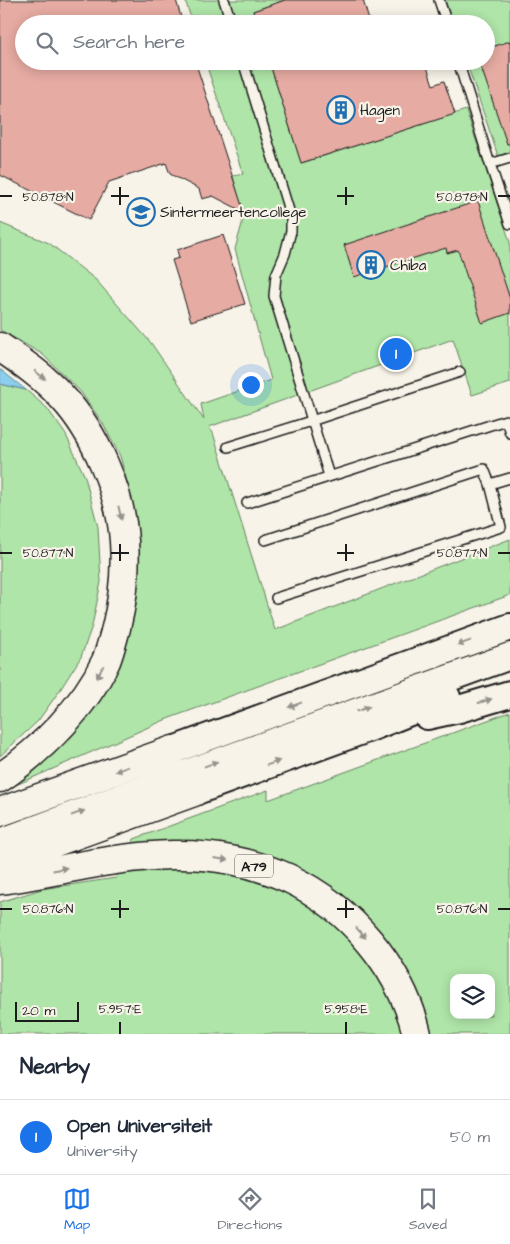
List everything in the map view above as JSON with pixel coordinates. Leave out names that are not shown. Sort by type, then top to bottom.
[{"type":"highway","points":[[0,347],[22,361],[47,381],[79,418],[90,435],[108,474],[121,518],[125,564],[120,611],[114,637],[106,660],[94,682],[64,723],[45,742],[0,778]]},
{"type":"highway","points":[[0,812],[172,750]]},
{"type":"highway","points":[[0,862],[194,792]]},
{"type":"highway","name":"A79","points":[[0,880],[136,856],[175,855],[221,859],[263,869],[309,889],[348,918],[388,966],[408,1004],[417,1034]]},
{"type":"main road","points":[[172,750],[510,627]]},
{"type":"main road","points":[[0,842],[510,656]]},
{"type":"main road","points":[[194,792],[370,728],[510,672]]},
{"type":"main road","points":[[370,728],[459,709],[510,694]]},
{"type":"lane","points":[[224,0],[229,15]]},
{"type":"lane","points":[[439,0],[444,15]]},
{"type":"lane","points":[[246,70],[291,216],[291,231],[285,254],[276,275],[274,296],[329,476]]},
{"type":"lane","points":[[461,70],[510,224]]},
{"type":"lane","points":[[490,164],[510,158]]},
{"type":"lane","points":[[228,448],[460,372]]},
{"type":"lane","points":[[247,503],[508,419],[510,432]]},
{"type":"lane","points":[[265,540],[484,469],[490,484],[501,527],[276,598]]},
{"type":"lane","points":[[490,484],[510,478]]},
{"type":"green space","points":[[185,0],[285,0],[253,11],[254,15],[190,15]]},
{"type":"green space","points":[[445,0],[510,0],[510,152],[498,156],[469,70],[495,70],[495,15],[450,15]]},
{"type":"green space","points":[[208,70],[272,70],[302,163],[466,110],[510,242],[510,383],[472,395],[453,339],[209,427],[213,433],[275,630],[510,539],[510,595],[167,719],[0,792],[49,751],[89,704],[134,529],[129,489],[120,456],[102,422],[80,391],[42,354],[0,330],[0,223],[49,243],[96,280],[151,343],[204,420],[201,404],[271,380],[235,249],[242,224],[243,212],[233,176],[243,174]]},
{"type":"green space","points":[[0,384],[26,390],[47,408],[66,435],[85,477],[98,527],[101,582],[92,626],[81,657],[38,721],[0,756]]},
{"type":"green space","points":[[510,712],[510,1034],[0,1034],[0,902],[42,889],[116,878],[134,839],[268,790],[268,800]]},
{"type":"water","points":[[1,370],[26,390],[0,384]]},
{"type":"building","points":[[0,0],[176,0],[180,15],[15,15],[15,70],[198,70],[244,212],[213,196],[202,199],[199,189],[170,174],[166,163],[109,182],[89,220],[0,175]]},
{"type":"building","points":[[285,0],[363,0],[367,15],[254,15],[253,11]]},
{"type":"building","points":[[510,41],[510,144],[507,144],[482,70],[495,70],[495,46]]},
{"type":"building","name":"Hagen","points":[[272,70],[428,70],[433,85],[444,81],[455,114],[301,163]]},
{"type":"building","name":"Chiba","points":[[478,201],[510,299],[510,313],[482,323],[458,250],[447,253],[446,248],[354,277],[344,245]]},
{"type":"building","points":[[223,235],[245,304],[191,321],[172,260],[179,258],[177,250]]},
{"type":"place","name":"Hagen","points":[[341,110]]},
{"type":"place","name":"Sintermeertencollege","points":[[141,212]]},
{"type":"place","name":"Chiba","points":[[371,265]]},
{"type":"place","name":"Open Universiteit","points":[[396,354]]}]
